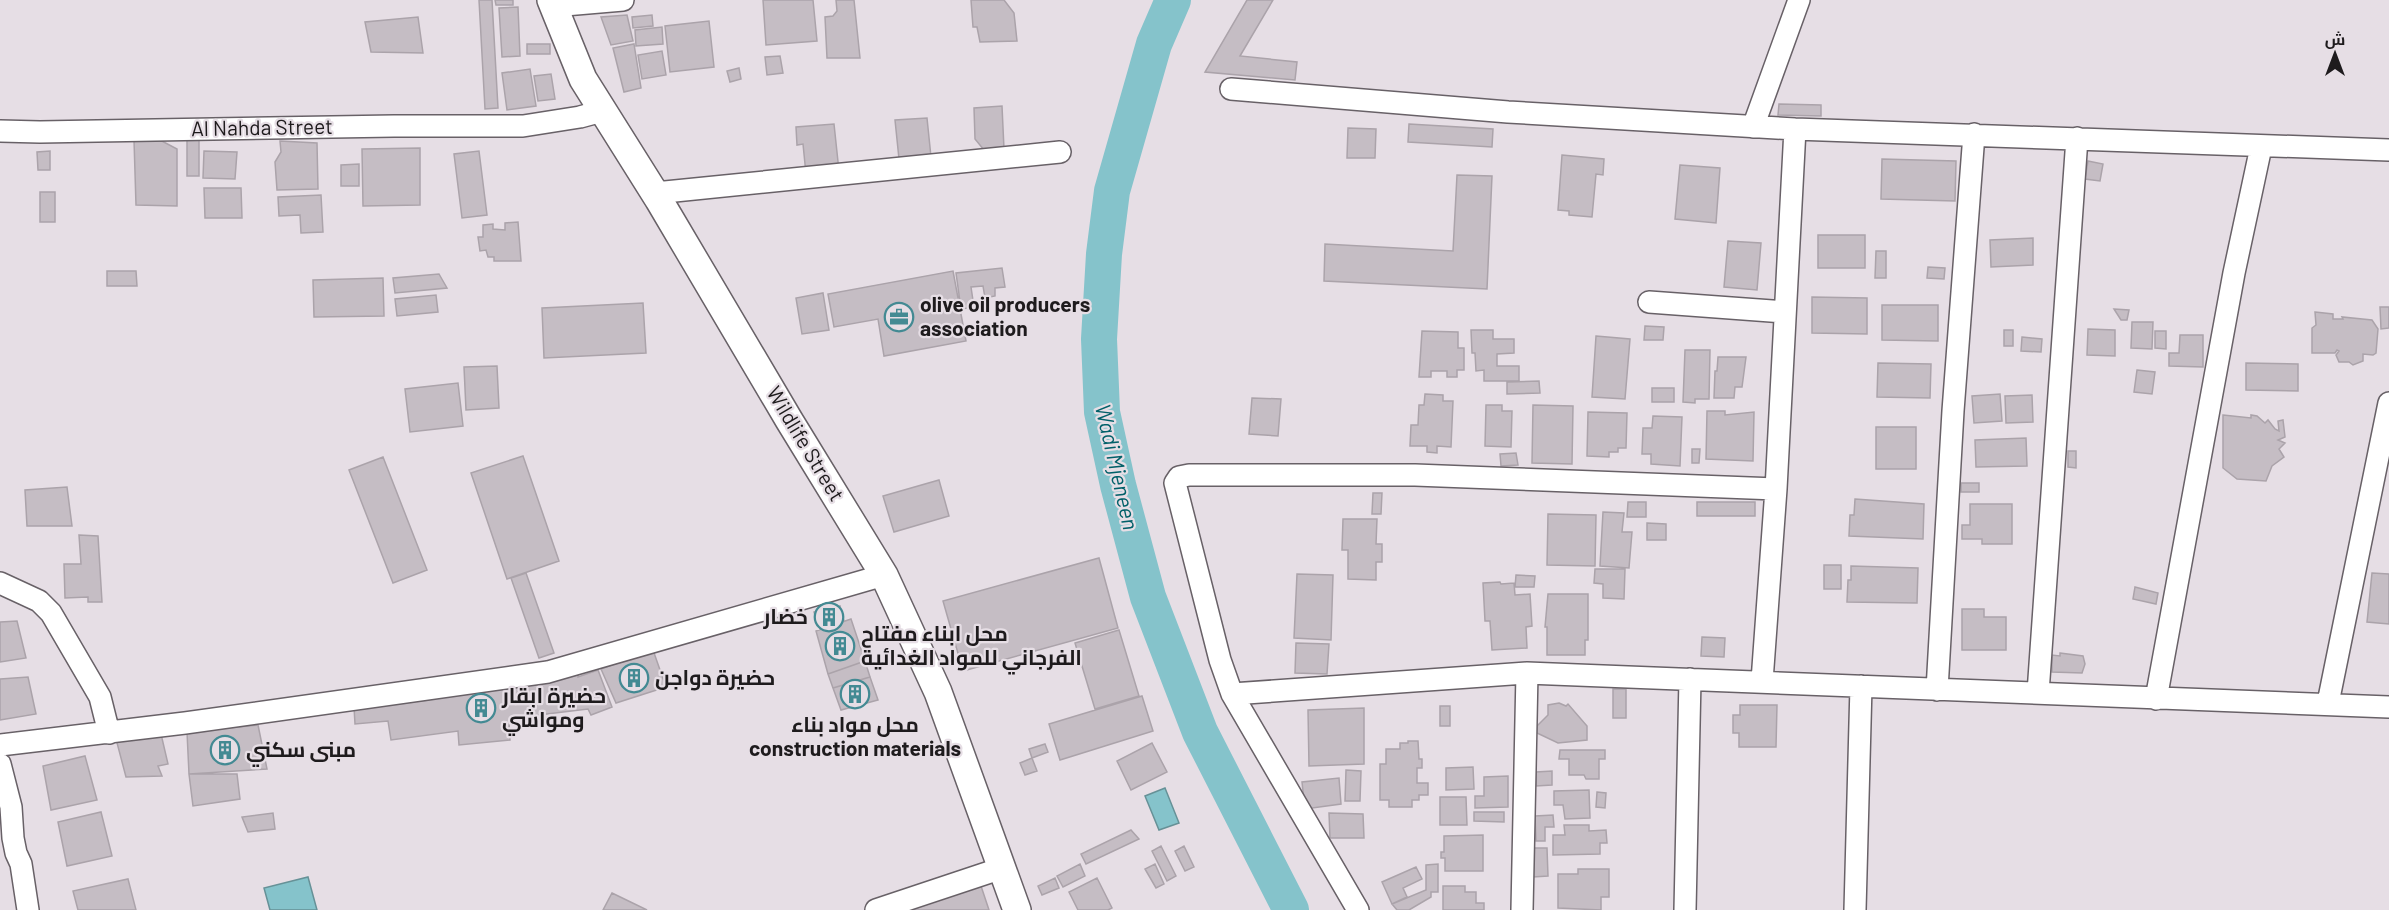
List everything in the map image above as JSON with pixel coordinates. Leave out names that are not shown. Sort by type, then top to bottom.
[{"type":"main road","name":"Wildlife Street","points":[[552,3],[583,79],[655,193],[884,575],[938,692],[1017,910]]},
{"type":"street","points":[[552,3],[623,0]]},
{"type":"street","points":[[1753,127],[1799,0]]},
{"type":"street","points":[[1231,89],[1508,112],[1753,127],[2389,150]]},
{"type":"street","name":"Al Nahda Street","points":[[0,130],[40,132],[523,126],[602,111]]},
{"type":"street","points":[[1762,681],[1776,489],[1795,129]]},
{"type":"street","points":[[1937,690],[1953,411],[1974,134]]},
{"type":"street","points":[[2038,693],[2077,138]]},
{"type":"street","points":[[2156,699],[2234,273],[2260,147]]},
{"type":"street","points":[[655,193],[1060,152]]},
{"type":"street","points":[[1649,302],[1785,312]]},
{"type":"street","points":[[2328,704],[2389,403]]},
{"type":"street","points":[[1358,910],[1232,694],[1220,660],[1175,483],[1179,477],[1189,475],[1415,475],[1776,489]]},
{"type":"street","points":[[0,745],[548,672],[884,575]]},
{"type":"street","points":[[0,583],[39,601],[51,613],[100,697],[109,732]]},
{"type":"street","points":[[1232,694],[1527,673],[2389,707]]},
{"type":"street","points":[[1522,910],[1527,673]]},
{"type":"street","points":[[1685,910],[1690,679]]},
{"type":"street","points":[[1855,910],[1861,686]]},
{"type":"street","points":[[0,764],[11,807],[13,838],[21,864],[28,910]]},
{"type":"street","points":[[876,910],[1002,868]]},
{"type":"water","points":[[1165,788],[1179,823],[1159,830],[1145,796]]},
{"type":"water","points":[[308,877],[317,910],[270,910],[264,888]]},
{"type":"building","points":[[479,0],[492,0],[498,108],[485,109]]},
{"type":"building","points":[[495,0],[513,0],[513,5],[496,5]]},
{"type":"building","points":[[763,0],[813,0],[817,41],[766,45]]},
{"type":"building","points":[[836,0],[854,0],[860,58],[827,58],[825,17],[833,16],[837,11]]},
{"type":"building","points":[[971,0],[1004,0],[1014,13],[1017,41],[980,42],[977,27],[973,27]]},
{"type":"building","points":[[1247,0],[1273,0],[1240,56],[1297,62],[1295,80],[1205,72]]},
{"type":"building","points":[[518,7],[520,56],[502,57],[499,8]]},
{"type":"building","points":[[627,15],[633,41],[611,45],[601,17]]},
{"type":"building","points":[[652,15],[653,26],[633,28],[632,17]]},
{"type":"building","points":[[418,17],[423,53],[371,52],[365,22]]},
{"type":"building","points":[[709,21],[714,67],[670,72],[665,26]]},
{"type":"building","points":[[662,27],[663,44],[636,46],[635,30]]},
{"type":"building","points":[[527,44],[550,44],[550,54],[527,54]]},
{"type":"building","points":[[634,44],[641,88],[624,92],[613,48]]},
{"type":"building","points":[[662,51],[666,75],[642,79],[638,55]]},
{"type":"building","points":[[780,56],[783,73],[767,75],[765,57]]},
{"type":"building","points":[[739,68],[741,79],[730,82],[727,71]]},
{"type":"building","points":[[530,69],[536,106],[507,110],[502,73]]},
{"type":"building","points":[[551,74],[555,99],[538,101],[534,76]]},
{"type":"building","points":[[1779,104],[1821,105],[1821,116],[1778,115]]},
{"type":"building","points":[[1002,106],[1004,149],[984,150],[975,139],[974,108]]},
{"type":"building","points":[[927,118],[931,157],[899,159],[895,120]]},
{"type":"building","points":[[834,124],[839,171],[806,174],[803,144],[797,145],[796,127]]},
{"type":"building","points":[[1409,124],[1493,129],[1492,147],[1408,142]]},
{"type":"building","points":[[1348,128],[1376,129],[1375,158],[1347,158]]},
{"type":"building","points":[[187,138],[199,138],[199,176],[187,176]]},
{"type":"building","points":[[134,140],[160,140],[177,149],[177,206],[136,205]]},
{"type":"building","points":[[280,141],[317,143],[318,189],[277,190],[275,162],[281,152]]},
{"type":"building","points":[[420,148],[420,205],[363,206],[362,149]]},
{"type":"building","points":[[50,151],[50,170],[38,170],[37,152]]},
{"type":"building","points":[[204,151],[237,152],[235,179],[203,178]]},
{"type":"building","points":[[479,151],[487,215],[462,218],[454,154]]},
{"type":"building","points":[[1562,155],[1604,159],[1603,175],[1596,174],[1592,217],[1569,215],[1569,211],[1558,210]]},
{"type":"building","points":[[1882,159],[1956,161],[1955,201],[1881,199]]},
{"type":"building","points":[[2088,161],[2103,164],[2100,181],[2085,179]]},
{"type":"building","points":[[359,164],[359,186],[341,186],[341,165]]},
{"type":"building","points":[[1680,165],[1720,168],[1716,223],[1675,219]]},
{"type":"building","points":[[1457,175],[1492,176],[1487,289],[1324,281],[1325,244],[1453,251]]},
{"type":"building","points":[[204,188],[241,188],[242,218],[205,218]]},
{"type":"building","points":[[40,192],[55,192],[55,222],[40,222]]},
{"type":"building","points":[[321,195],[323,232],[301,233],[300,215],[279,216],[278,197]]},
{"type":"building","points":[[518,222],[521,261],[494,261],[494,257],[488,257],[486,250],[480,251],[478,237],[483,237],[483,225],[493,224],[493,229],[505,230],[505,223]]},
{"type":"building","points":[[1818,235],[1865,235],[1865,268],[1818,268]]},
{"type":"building","points":[[2033,238],[2033,265],[1991,267],[1990,240]]},
{"type":"building","points":[[1728,241],[1761,243],[1757,290],[1724,287]]},
{"type":"building","points":[[1876,251],[1886,251],[1886,278],[1875,278]]},
{"type":"building","points":[[1928,267],[1945,268],[1944,279],[1927,278]]},
{"type":"building","points":[[1002,268],[1005,287],[995,288],[995,296],[985,298],[983,286],[971,287],[974,307],[961,309],[956,273]]},
{"type":"building","points":[[107,271],[136,271],[137,286],[107,286]]},
{"type":"building","points":[[953,271],[966,341],[884,356],[878,319],[834,327],[828,294]]},
{"type":"building","points":[[439,274],[447,288],[395,293],[393,278]]},
{"type":"building","points":[[383,278],[384,316],[314,317],[313,280]]},
{"type":"building","points":[[823,293],[829,330],[802,334],[796,298]]},
{"type":"building","points":[[436,295],[438,312],[397,316],[395,299]]},
{"type":"building","points":[[1812,297],[1867,298],[1867,334],[1812,333]]},
{"type":"building","points":[[643,303],[646,353],[544,358],[542,308]]},
{"type":"building","points":[[1882,305],[1938,305],[1938,341],[1882,340]]},
{"type":"building","points":[[2380,307],[2389,307],[2389,328],[2381,329]]},
{"type":"building","points":[[2114,309],[2129,310],[2127,320],[2121,320]]},
{"type":"building","points":[[2315,312],[2333,314],[2333,319],[2343,319],[2342,317],[2372,320],[2378,329],[2376,353],[2363,354],[2363,361],[2353,365],[2349,362],[2339,362],[2336,355],[2339,351],[2337,350],[2335,353],[2312,353],[2312,328],[2316,325]]},
{"type":"building","points":[[2132,322],[2153,322],[2152,349],[2131,348]]},
{"type":"building","points":[[1645,326],[1664,327],[1663,340],[1644,340]]},
{"type":"building","points":[[2088,329],[2115,330],[2115,356],[2087,355]]},
{"type":"building","points":[[1471,330],[1493,330],[1493,339],[1514,339],[1514,353],[1497,354],[1497,366],[1519,366],[1519,381],[1484,381],[1484,370],[1476,371]]},
{"type":"building","points":[[2004,330],[2013,330],[2013,346],[2004,346]]},
{"type":"building","points":[[1422,331],[1458,332],[1458,348],[1464,348],[1464,370],[1457,370],[1457,377],[1447,377],[1447,371],[1431,371],[1431,377],[1419,377]]},
{"type":"building","points":[[2155,331],[2166,331],[2166,349],[2155,348]]},
{"type":"building","points":[[2180,335],[2203,335],[2203,367],[2169,366],[2169,353],[2179,353]]},
{"type":"building","points":[[1596,336],[1630,339],[1625,399],[1592,397]]},
{"type":"building","points":[[2022,337],[2042,339],[2041,352],[2021,351]]},
{"type":"building","points":[[1685,350],[1710,350],[1709,399],[1695,399],[1695,403],[1683,402]]},
{"type":"building","points":[[1718,357],[1746,357],[1742,387],[1735,387],[1734,398],[1714,398]]},
{"type":"building","points":[[1878,363],[1931,364],[1930,398],[1877,397]]},
{"type":"building","points":[[2246,363],[2298,364],[2298,391],[2246,390]]},
{"type":"building","points":[[497,366],[499,408],[466,410],[464,367]]},
{"type":"building","points":[[2137,370],[2155,372],[2152,394],[2134,392]]},
{"type":"building","points":[[1539,381],[1540,393],[1507,394],[1507,382]]},
{"type":"building","points":[[458,383],[463,426],[410,432],[405,389]]},
{"type":"building","points":[[1652,388],[1674,388],[1674,402],[1652,402]]},
{"type":"building","points":[[1425,394],[1443,395],[1443,401],[1453,401],[1451,447],[1437,446],[1437,453],[1427,452],[1427,446],[1410,446],[1411,425],[1418,425],[1419,405],[1424,405]]},
{"type":"building","points":[[2000,394],[2002,421],[1974,423],[1972,396]]},
{"type":"building","points":[[2032,395],[2033,422],[2006,423],[2005,396]]},
{"type":"building","points":[[1252,398],[1281,399],[1278,436],[1249,434]]},
{"type":"building","points":[[1486,405],[1502,405],[1502,411],[1512,411],[1511,447],[1485,446]]},
{"type":"building","points":[[1533,405],[1573,406],[1572,464],[1532,463]]},
{"type":"building","points":[[1707,411],[1725,411],[1725,415],[1754,412],[1753,461],[1706,459]]},
{"type":"building","points":[[1588,412],[1627,413],[1626,448],[1618,448],[1618,452],[1609,452],[1609,457],[1587,456]]},
{"type":"building","points":[[2223,415],[2251,418],[2251,415],[2257,416],[2265,423],[2268,420],[2279,431],[2278,421],[2283,420],[2285,437],[2278,440],[2285,443],[2279,449],[2284,457],[2272,466],[2266,481],[2237,479],[2223,468]]},
{"type":"building","points":[[1653,416],[1682,417],[1680,466],[1651,464],[1651,454],[1642,454],[1643,428],[1652,428]]},
{"type":"building","points":[[1876,427],[1916,427],[1916,469],[1876,469]]},
{"type":"building","points":[[2026,438],[2027,466],[1976,467],[1975,440]]},
{"type":"building","points":[[1692,449],[1700,449],[1699,463],[1692,463]]},
{"type":"building","points":[[2068,451],[2076,451],[2076,468],[2068,467]]},
{"type":"building","points":[[1516,453],[1518,465],[1501,466],[1500,454]]},
{"type":"building","points":[[523,456],[559,561],[507,579],[471,473]]},
{"type":"building","points":[[383,457],[427,570],[393,583],[349,470]]},
{"type":"building","points":[[939,480],[949,516],[894,532],[883,496]]},
{"type":"building","points":[[1961,483],[1979,483],[1979,492],[1961,492]]},
{"type":"building","points":[[67,487],[72,526],[27,526],[25,490]]},
{"type":"building","points":[[1373,493],[1382,493],[1381,514],[1372,514]]},
{"type":"building","points":[[1855,499],[1924,504],[1923,539],[1849,536],[1850,515],[1854,515]]},
{"type":"building","points":[[1628,502],[1646,502],[1646,517],[1627,517]]},
{"type":"building","points":[[1697,502],[1755,502],[1755,516],[1697,516]]},
{"type":"building","points":[[1970,504],[2012,504],[2012,544],[1982,544],[1982,539],[1962,539],[1962,525],[1970,525]]},
{"type":"building","points":[[1603,512],[1624,513],[1622,532],[1632,532],[1629,568],[1600,566]]},
{"type":"building","points":[[1548,514],[1596,515],[1595,566],[1547,565]]},
{"type":"building","points":[[1343,519],[1377,519],[1376,544],[1382,544],[1382,562],[1376,562],[1376,580],[1348,579],[1348,550],[1342,550]]},
{"type":"building","points":[[1647,523],[1666,524],[1666,540],[1647,540]]},
{"type":"building","points":[[79,535],[98,536],[102,602],[88,602],[88,597],[65,598],[64,564],[81,564]]},
{"type":"building","points":[[1099,558],[1118,628],[963,671],[943,601]]},
{"type":"building","points":[[1824,565],[1841,565],[1841,589],[1824,589]]},
{"type":"building","points":[[1851,566],[1918,568],[1917,603],[1847,602]]},
{"type":"building","points":[[1595,569],[1625,569],[1624,599],[1603,598],[1603,584],[1594,583]]},
{"type":"building","points":[[526,573],[554,653],[539,658],[511,578]]},
{"type":"building","points":[[2372,573],[2389,574],[2389,624],[2367,622]]},
{"type":"building","points":[[1297,574],[1333,575],[1331,640],[1294,638]]},
{"type":"building","points":[[1516,575],[1535,576],[1534,587],[1515,587]]},
{"type":"building","points":[[1500,582],[1501,584],[1514,583],[1515,595],[1530,594],[1532,626],[1526,627],[1527,648],[1492,650],[1490,621],[1485,621],[1483,583]]},
{"type":"building","points":[[2135,587],[2158,593],[2156,604],[2133,599]]},
{"type":"building","points":[[1548,594],[1588,594],[1588,640],[1585,640],[1585,655],[1547,655],[1547,627],[1545,627]]},
{"type":"building","name":"خضار","points":[[840,606],[844,621],[820,629],[814,612]]},
{"type":"building","points":[[1962,609],[1984,609],[1984,617],[2006,617],[2006,650],[1962,650]]},
{"type":"building","name":"محل ابناء مفتاح الفرجاني للمواد الغدائية","points":[[851,619],[865,661],[828,674],[816,631]]},
{"type":"building","points":[[17,621],[26,658],[0,662],[0,622]]},
{"type":"building","points":[[1119,630],[1139,696],[1095,709],[1075,643]]},
{"type":"building","points":[[1702,637],[1725,638],[1724,657],[1701,656]]},
{"type":"building","points":[[1296,643],[1329,644],[1327,674],[1295,673]]},
{"type":"building","name":"حضيرة دواجن","points":[[653,650],[666,687],[616,703],[601,669]]},
{"type":"building","points":[[2060,653],[2083,656],[2085,664],[2082,673],[2052,672],[2052,655],[2060,656]]},
{"type":"building","points":[[865,661],[870,677],[833,688],[828,674]]},
{"type":"building","name":"حضيرة ابقار ومواشي","points":[[598,670],[612,707],[591,715],[588,709],[522,717],[522,721],[509,722],[510,740],[459,745],[458,731],[391,740],[388,721],[355,724],[354,707],[429,700],[429,697],[578,673],[578,677]]},
{"type":"building","points":[[28,677],[36,714],[0,720],[0,679]]},
{"type":"building","name":"محل مواد بناء construction materials","points":[[870,677],[878,700],[841,710],[833,688]]},
{"type":"building","points":[[1613,689],[1626,689],[1626,718],[1613,718]]},
{"type":"building","points":[[1142,696],[1153,731],[1060,760],[1049,724]]},
{"type":"building","points":[[1559,703],[1566,706],[1568,704],[1587,726],[1587,740],[1558,743],[1537,733],[1537,726],[1548,715],[1548,705]]},
{"type":"building","points":[[1740,705],[1777,705],[1776,747],[1739,747],[1739,733],[1733,733],[1733,715],[1740,715]]},
{"type":"building","points":[[1440,706],[1450,706],[1450,726],[1440,726]]},
{"type":"building","points":[[1364,708],[1364,764],[1309,766],[1308,710]]},
{"type":"building","name":"مبنى سكني","points":[[258,725],[267,769],[189,774],[187,732]]},
{"type":"building","points":[[161,734],[168,764],[158,766],[162,776],[126,777],[116,739]]},
{"type":"building","points":[[1408,741],[1418,741],[1422,768],[1417,768],[1417,783],[1428,783],[1428,795],[1419,795],[1419,800],[1412,800],[1412,807],[1389,807],[1389,800],[1380,800],[1380,764],[1386,764],[1386,749],[1400,749],[1400,743],[1408,743]]},
{"type":"building","points":[[1152,743],[1167,772],[1131,790],[1117,761]]},
{"type":"building","points":[[1045,744],[1048,752],[1032,758],[1029,749]]},
{"type":"building","points":[[1560,750],[1605,750],[1605,759],[1599,759],[1599,779],[1586,779],[1584,775],[1569,775],[1569,759],[1559,759]]},
{"type":"building","points":[[85,756],[97,800],[51,810],[43,766]]},
{"type":"building","points":[[1032,758],[1037,771],[1025,775],[1020,763]]},
{"type":"building","points":[[1473,767],[1474,789],[1446,790],[1446,768]]},
{"type":"building","points":[[1346,770],[1361,771],[1360,801],[1345,801]]},
{"type":"building","points":[[1552,771],[1552,785],[1536,786],[1536,772]]},
{"type":"building","name":"مبنى سكني","points":[[189,774],[237,774],[240,799],[193,806]]},
{"type":"building","points":[[1508,776],[1508,807],[1475,808],[1475,796],[1484,796],[1484,777]]},
{"type":"building","points":[[1339,778],[1341,804],[1305,809],[1302,782]]},
{"type":"building","points":[[1589,790],[1590,818],[1565,819],[1563,805],[1554,805],[1554,791]]},
{"type":"building","points":[[1597,792],[1606,793],[1605,808],[1596,807]]},
{"type":"building","points":[[1440,797],[1466,797],[1467,825],[1440,825]]},
{"type":"building","points":[[101,812],[112,856],[67,866],[58,822]]},
{"type":"building","points":[[1474,812],[1504,812],[1504,822],[1474,821]]},
{"type":"building","name":"مبنى سكني","points":[[273,813],[275,829],[248,832],[242,817]]},
{"type":"building","points":[[1329,813],[1363,814],[1364,838],[1330,838]]},
{"type":"building","points":[[1553,815],[1554,827],[1545,827],[1545,841],[1536,841],[1535,816]]},
{"type":"building","points":[[1564,825],[1589,825],[1589,831],[1606,830],[1607,843],[1600,843],[1600,854],[1553,855],[1553,835],[1565,835]]},
{"type":"building","points":[[1131,830],[1139,839],[1086,864],[1081,854]]},
{"type":"building","points":[[1483,835],[1483,871],[1445,871],[1445,858],[1441,858],[1441,852],[1444,852],[1444,836]]},
{"type":"building","points":[[1161,846],[1176,876],[1167,881],[1152,851]]},
{"type":"building","points":[[1184,846],[1194,867],[1185,871],[1175,851]]},
{"type":"building","points":[[1532,848],[1547,848],[1548,876],[1533,877]]},
{"type":"building","points":[[1080,864],[1085,876],[1063,887],[1057,876]]},
{"type":"building","points":[[1155,864],[1164,884],[1156,888],[1145,869]]},
{"type":"building","points":[[1438,864],[1438,892],[1431,892],[1431,897],[1409,910],[1397,910],[1392,904],[1426,890],[1426,865]]},
{"type":"building","points":[[1416,867],[1422,879],[1403,888],[1407,897],[1392,904],[1382,882]]},
{"type":"building","points":[[1578,869],[1609,869],[1609,897],[1601,897],[1601,910],[1558,908],[1558,874],[1578,874]]},
{"type":"building","points":[[1055,878],[1059,888],[1042,895],[1038,886]]},
{"type":"building","points":[[1097,878],[1112,908],[1078,910],[1069,892]]},
{"type":"building","points":[[128,879],[136,910],[78,910],[73,891]]},
{"type":"building","points":[[981,886],[989,910],[915,910],[914,908]]},
{"type":"building","points":[[1443,886],[1465,886],[1465,892],[1476,892],[1476,903],[1484,903],[1484,910],[1443,910]]},
{"type":"building","points":[[612,893],[647,910],[603,910]]},
{"type":"waterway","name":"Wadi Mjeneen","points":[[1173,0],[1154,44],[1112,191],[1104,254],[1099,339],[1102,412],[1118,485],[1148,597],[1200,732],[1291,910]]},
{"type":"place","name":"olive oil producers association","points":[[899,317]]},
{"type":"place","name":"خضار","points":[[829,617]]},
{"type":"place","name":"محل ابناء مفتاح الفرجاني للمواد الغدائية","points":[[840,646]]},
{"type":"place","name":"حضيرة دواجن","points":[[634,678]]},
{"type":"place","name":"محل مواد بناء construction materials","points":[[855,694]]},
{"type":"place","name":"حضيرة ابقار ومواشي","points":[[481,708]]},
{"type":"place","name":"مبنى سكني","points":[[225,750]]}]
